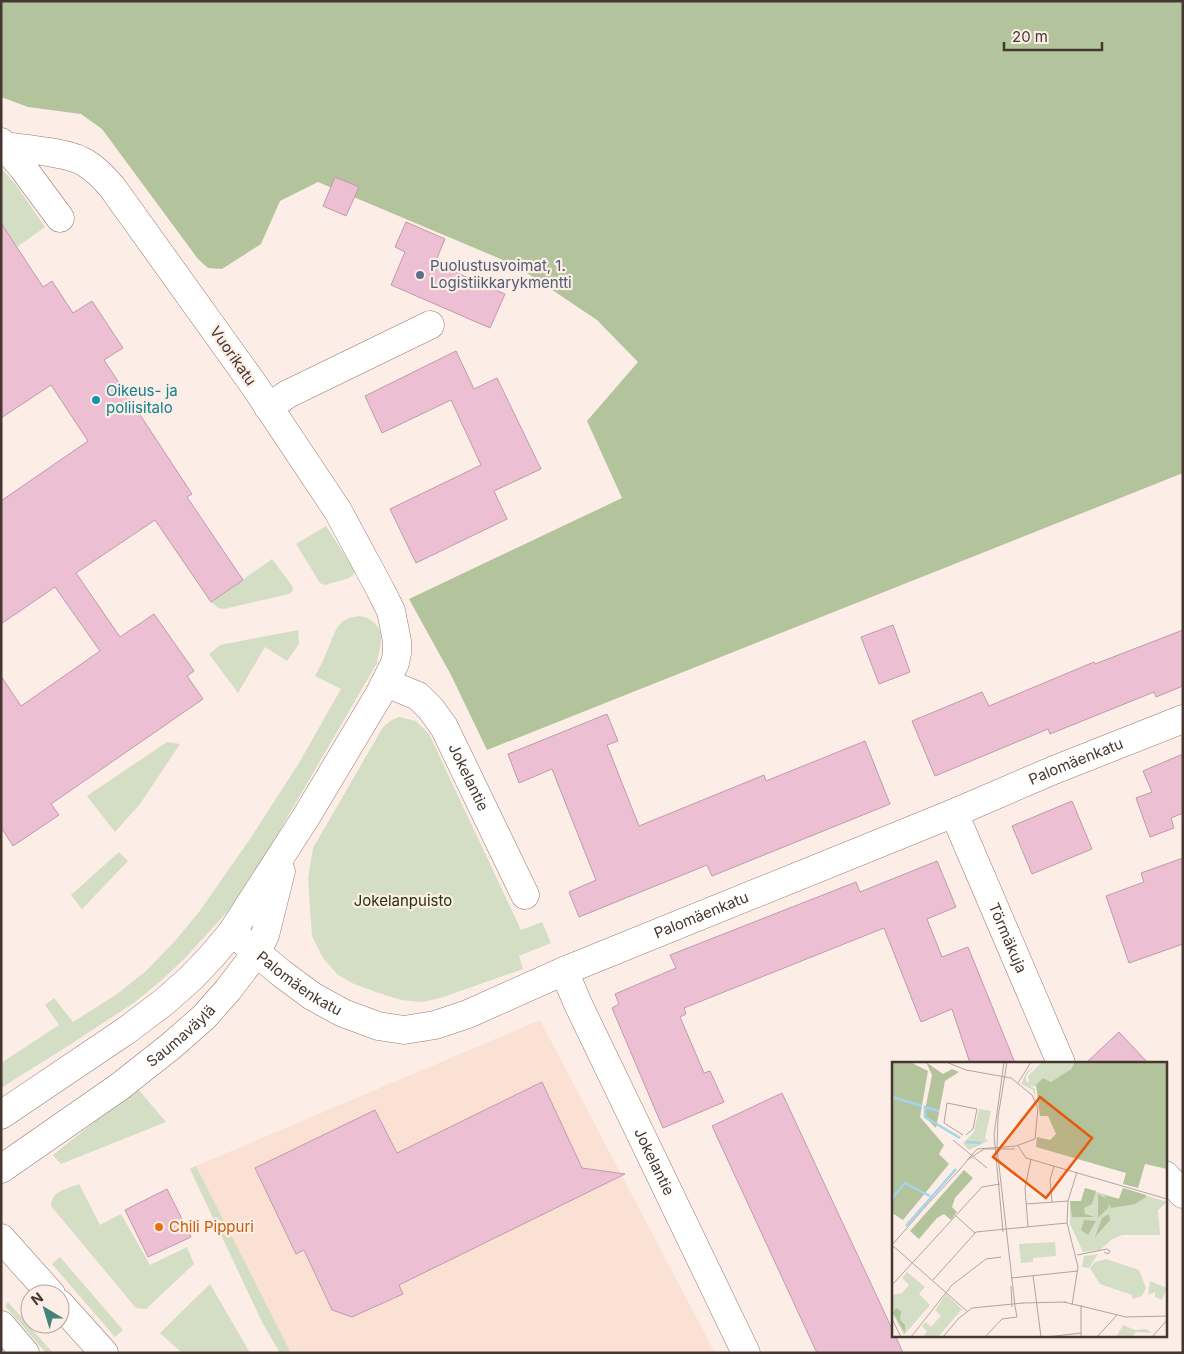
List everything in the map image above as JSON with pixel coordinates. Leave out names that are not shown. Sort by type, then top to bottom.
[{"type":"street","points":[[3,144],[60,218]]},
{"type":"street","name":"Vuorikatu","points":[[3,144],[82,160],[112,187],[268,407],[338,511],[390,611],[397,641]]},
{"type":"street","points":[[268,407],[288,394],[430,325]]},
{"type":"street","name":"Saumaväylä","points":[[1,1115],[127,1030],[164,1002],[196,973],[232,932],[287,848],[386,683],[396,658],[397,641]]},
{"type":"street","name":"Jokelantie","points":[[386,683],[418,696],[431,709],[444,727],[525,895]]},
{"type":"street","name":"Palomäenkatu","points":[[232,932],[312,996],[343,1012],[378,1026],[404,1030],[435,1025],[468,1014],[564,971],[1183,719]]},
{"type":"street","name":"Törmäkuja","points":[[954,813],[1061,1062]]},
{"type":"street","name":"Saumaväylä","points":[[1,1169],[119,1087],[204,1017],[228,990],[256,953],[265,935],[287,848]]},
{"type":"street","name":"Jokelantie","points":[[564,971],[746,1353]]},
{"type":"street","points":[[1166,1176],[1183,1194]]},
{"type":"street","points":[[1,1238],[42,1284]]},
{"type":"street","points":[[70,1315],[104,1353]]},
{"type":"street","points":[[1,1325],[25,1353]]},
{"type":"shaded area","points":[[540,1020],[715,1353],[285,1353],[196,1166]]},
{"type":"green space","points":[[1,1],[1183,1],[1183,473],[487,750],[451,675],[409,599],[622,498],[587,421],[638,362],[597,320],[515,265],[318,182],[280,201],[261,244],[222,269],[208,268],[198,259],[102,129],[81,114],[28,107],[1,97]]},
{"type":"green space","points":[[1,168],[16,185],[45,227],[17,247],[1,223]]},
{"type":"green space","points":[[326,526],[355,571],[349,578],[325,585],[320,583],[296,544]]},
{"type":"green space","points":[[272,559],[293,587],[292,592],[224,609],[218,608],[211,602]]},
{"type":"green space","points":[[359,616],[373,622],[380,631],[381,642],[377,663],[259,866],[229,910],[185,958],[135,1002],[1,1088],[1,1063],[59,1025],[45,1005],[54,998],[73,1022],[117,994],[146,971],[199,912],[250,839],[299,763],[341,689],[315,676],[337,628],[345,620]]},
{"type":"green space","points":[[298,630],[299,644],[287,661],[265,647],[238,693],[209,654],[220,645]]},
{"type":"green space","name":"Jokelanpuisto","points":[[399,717],[416,721],[429,734],[521,930],[542,922],[551,943],[519,956],[523,969],[440,998],[422,1002],[401,1000],[376,992],[354,984],[338,975],[323,958],[312,936],[308,878],[313,848],[383,727]]},
{"type":"green space","points":[[167,742],[180,744],[140,804],[115,832],[87,796]]},
{"type":"green space","points":[[119,852],[128,861],[82,909],[71,895]]},
{"type":"green space","points":[[137,1088],[166,1122],[61,1164],[53,1155]]},
{"type":"green space","points":[[196,1166],[291,1353],[280,1353],[262,1322],[190,1169]]},
{"type":"green space","points":[[79,1184],[100,1225],[121,1214],[150,1265],[187,1247],[194,1264],[146,1309],[136,1308],[51,1206],[57,1193]]},
{"type":"green space","points":[[60,1257],[123,1330],[115,1337],[52,1264]]},
{"type":"green space","points":[[210,1284],[250,1353],[182,1353],[160,1333]]},
{"type":"green space","points":[[8,1302],[20,1316],[20,1323],[5,1306]]},
{"type":"green space","points":[[29,1334],[36,1334],[53,1353],[46,1353]]},
{"type":"building","points":[[335,177],[359,187],[346,216],[323,206]]},
{"type":"building","points":[[406,222],[445,239],[435,263],[505,294],[490,328],[391,285],[405,252],[395,247]]},
{"type":"building","points":[[1,223],[43,287],[52,281],[73,313],[92,301],[123,348],[104,360],[192,494],[187,497],[243,580],[211,602],[155,520],[76,573],[120,637],[154,614],[194,671],[187,676],[203,699],[51,804],[59,815],[13,846],[1,827],[1,676],[21,706],[100,651],[55,587],[1,624],[1,501],[88,441],[51,385],[1,418]]},
{"type":"building","points":[[456,351],[474,389],[497,378],[541,469],[494,491],[507,519],[416,563],[390,509],[481,465],[451,400],[382,433],[365,396]]},
{"type":"building","points":[[893,625],[910,672],[879,684],[861,637]]},
{"type":"building","points":[[1183,630],[1183,686],[1156,697],[1154,692],[1050,734],[1048,729],[935,776],[912,721],[982,692],[989,706],[1094,662],[1095,664]]},
{"type":"building","points":[[607,714],[618,741],[607,745],[639,826],[764,775],[766,781],[865,741],[890,804],[712,876],[707,865],[579,917],[569,892],[596,880],[552,769],[519,783],[508,754]]},
{"type":"building","points":[[1183,754],[1183,813],[1171,818],[1174,828],[1150,837],[1136,798],[1152,792],[1143,771]]},
{"type":"building","points":[[1072,801],[1092,849],[1032,874],[1012,826]]},
{"type":"building","points":[[1183,858],[1183,944],[1129,963],[1106,896],[1144,882],[1141,873]]},
{"type":"building","points":[[937,861],[956,907],[927,919],[942,957],[968,947],[1015,1062],[970,1062],[952,1009],[921,1022],[884,928],[684,1008],[686,1014],[680,1017],[704,1073],[710,1071],[724,1102],[663,1128],[612,1008],[619,1004],[615,994],[676,968],[670,955],[856,882],[860,892]]},
{"type":"building","points":[[1119,1032],[1147,1062],[1087,1062]]},
{"type":"building","points":[[542,1082],[582,1168],[625,1174],[399,1285],[403,1294],[352,1317],[332,1310],[304,1250],[296,1254],[255,1168],[375,1110],[397,1153]]},
{"type":"building","points":[[782,1093],[892,1329],[892,1336],[895,1336],[903,1353],[817,1353],[712,1126]]},
{"type":"building","points":[[167,1189],[191,1237],[148,1257],[125,1210]]},
{"type":"place","name":"Puolustusvoimat, 1. Logistiikkarykmentti","points":[[420,275]]},
{"type":"place","name":"Oikeus- ja poliisitalo","points":[[96,400]]},
{"type":"place","name":"Chili Pippuri","points":[[159,1227]]}]
